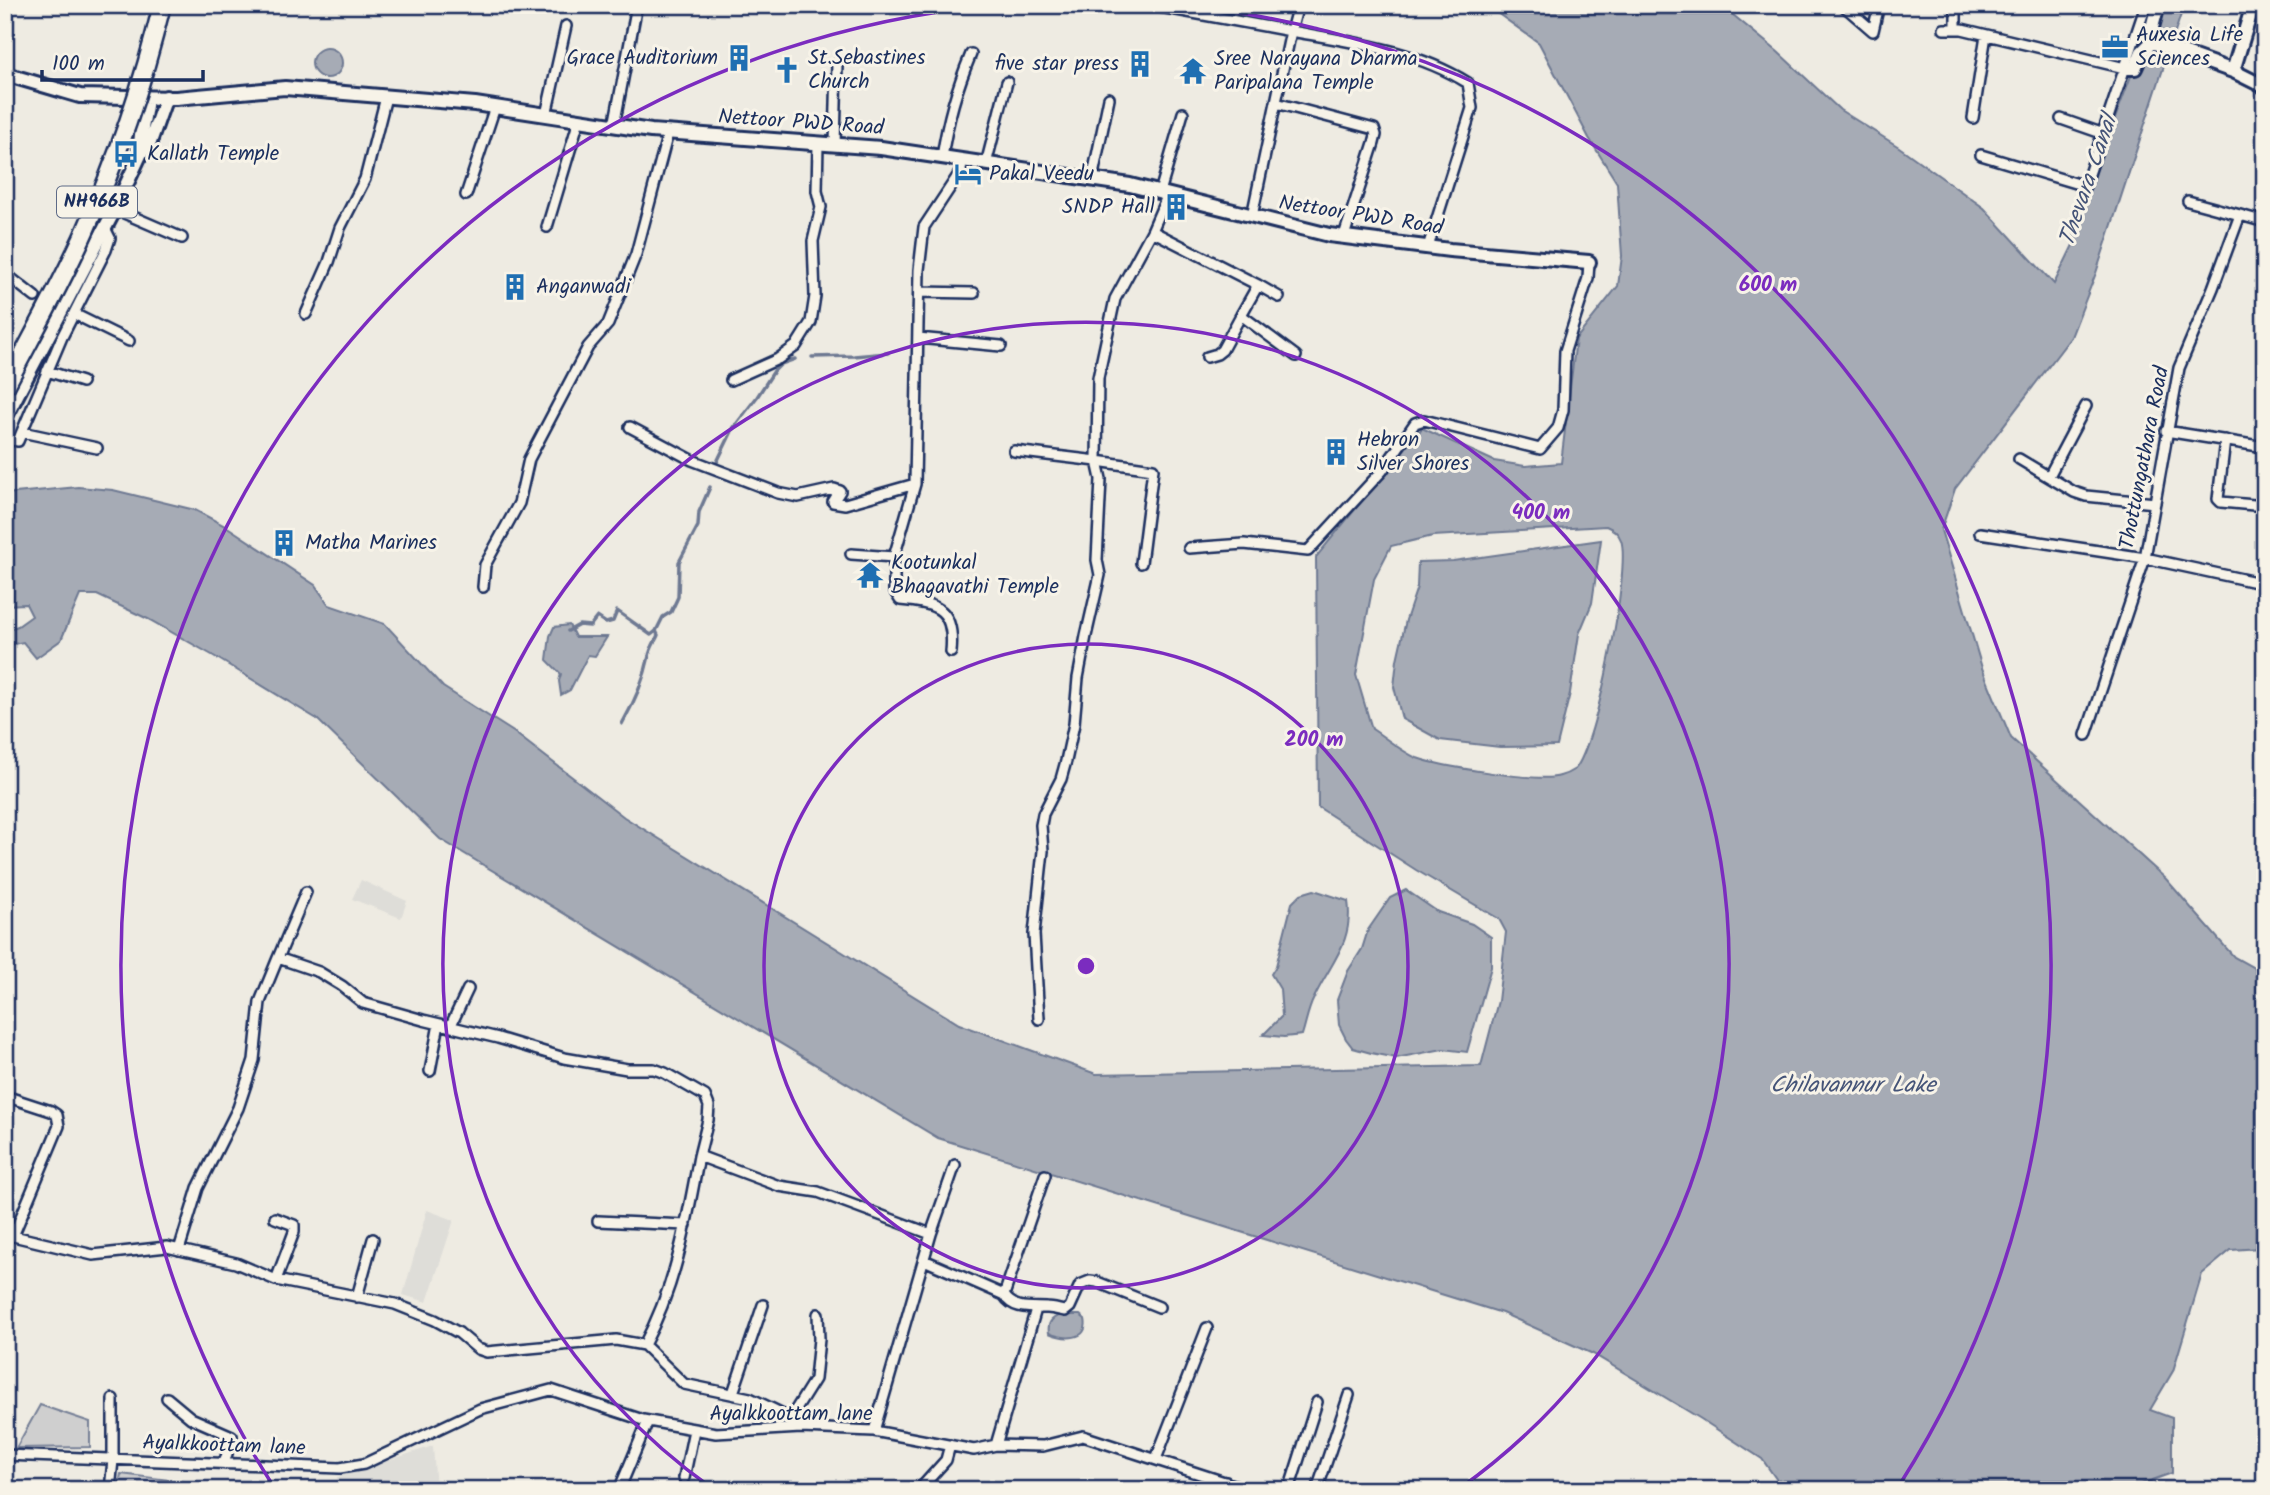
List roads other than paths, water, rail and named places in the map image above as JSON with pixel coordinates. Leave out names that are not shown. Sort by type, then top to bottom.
[{"type":"highway","name":"NH966B","points":[[5,388],[84,233],[108,176],[133,112],[163,5]]},
{"type":"street","points":[[614,126],[637,5]]},
{"type":"street","points":[[1149,5],[1381,47],[1450,72],[1468,83],[1472,108],[1428,247]]},
{"type":"street","points":[[1252,216],[1298,5]]},
{"type":"street","points":[[1843,5],[1873,31],[1879,5]]},
{"type":"street","points":[[1956,5],[1956,29]]},
{"type":"street","points":[[1981,155],[2085,186],[2146,5]]},
{"type":"street","points":[[2152,43],[2150,35],[2158,5]]},
{"type":"street","points":[[2233,71],[2253,5]]},
{"type":"street","points":[[546,115],[566,26]]},
{"type":"street","points":[[1944,29],[1986,35],[2125,68],[2135,68],[2142,52],[2152,43]]},
{"type":"street","points":[[1973,118],[1986,35]]},
{"type":"street","points":[[2152,43],[2233,71],[2265,87]]},
{"type":"street","points":[[942,157],[955,90],[971,54]]},
{"type":"street","points":[[835,145],[837,64]]},
{"type":"street","name":"Nettoor PWD Road","points":[[5,74],[80,96],[166,97],[285,88],[495,107],[668,133],[881,148],[1164,193],[1344,236],[1589,262]]},
{"type":"street","points":[[986,164],[1007,82]]},
{"type":"street","points":[[141,152],[139,144],[146,118],[147,97]]},
{"type":"street","points":[[5,418],[115,209],[141,152],[149,145],[166,97]]},
{"type":"street","points":[[306,314],[329,262],[340,228],[366,179],[386,97]]},
{"type":"street","points":[[1092,180],[1109,98]]},
{"type":"street","points":[[1276,103],[1374,129],[1374,143],[1344,236]]},
{"type":"street","points":[[466,195],[495,107]]},
{"type":"street","points":[[1039,1019],[1034,934],[1043,850],[1041,825],[1043,814],[1061,779],[1066,761],[1074,724],[1084,646],[1100,575],[1097,561],[1101,479],[1097,461],[1098,378],[1115,299],[1152,231],[1183,113]]},
{"type":"street","points":[[2062,119],[2104,134]]},
{"type":"street","points":[[547,227],[579,120]]},
{"type":"street","points":[[483,587],[485,565],[519,503],[528,459],[588,347],[608,324],[636,254],[668,133]]},
{"type":"street","points":[[732,380],[778,359],[796,346],[811,321],[815,296],[813,241],[821,207],[817,191],[818,144]]},
{"type":"street","points":[[951,652],[953,632],[949,620],[927,602],[900,600],[894,590],[894,557],[915,484],[919,270],[925,227],[961,172],[962,160]]},
{"type":"street","points":[[2188,201],[2265,222]]},
{"type":"street","points":[[115,209],[182,238]]},
{"type":"street","name":"Thottungathara Road","points":[[2086,736],[2145,558],[2179,368],[2240,215]]},
{"type":"street","points":[[1152,231],[1279,296]]},
{"type":"street","points":[[5,439],[18,441],[47,371],[79,317],[110,238],[102,234]]},
{"type":"street","points":[[1189,548],[1244,544],[1308,551],[1381,471],[1415,423],[1424,420],[1540,449],[1558,428],[1563,410],[1565,351],[1588,278],[1589,262]]},
{"type":"street","points":[[7,275],[35,297]]},
{"type":"street","points":[[1207,357],[1222,350],[1258,285]]},
{"type":"street","points":[[919,292],[974,293]]},
{"type":"street","points":[[1241,315],[1296,356]]},
{"type":"street","points":[[79,317],[129,341]]},
{"type":"street","points":[[918,338],[1001,346]]},
{"type":"street","points":[[47,371],[82,382]]},
{"type":"street","points":[[2049,477],[2086,405]]},
{"type":"street","points":[[630,427],[724,474],[799,498],[834,489],[840,491],[833,502],[845,504],[915,484]]},
{"type":"street","points":[[2166,431],[2265,447]]},
{"type":"street","points":[[22,432],[97,448]]},
{"type":"street","points":[[2225,440],[2218,499],[2221,502],[2265,506]]},
{"type":"street","points":[[1014,451],[1153,469],[1141,563]]},
{"type":"street","points":[[2019,459],[2074,492],[2086,496],[2155,503]]},
{"type":"street","points":[[1980,533],[2145,558],[2265,584]]},
{"type":"street","points":[[850,554],[894,557]]},
{"type":"street","points":[[179,1250],[198,1188],[238,1108],[254,1060],[260,1002],[306,892]]},
{"type":"street","points":[[278,958],[319,972],[363,1003],[564,1058],[627,1069],[654,1069],[705,1096],[709,1106],[708,1120],[686,1226],[660,1314],[644,1345]]},
{"type":"street","points":[[450,1027],[468,989]]},
{"type":"street","points":[[430,1071],[439,1024]]},
{"type":"street","points":[[5,1096],[51,1111],[57,1115],[59,1126],[9,1235],[93,1255],[167,1247],[236,1264],[276,1279],[395,1304],[435,1320],[459,1333],[478,1349],[487,1352],[616,1340],[644,1345],[684,1384],[750,1398],[801,1427]]},
{"type":"street","points":[[699,1156],[779,1186],[818,1192],[931,1234]]},
{"type":"street","points":[[874,1431],[931,1234],[956,1165]]},
{"type":"street","points":[[1004,1295],[1045,1175]]},
{"type":"street","points":[[275,1218],[294,1225],[294,1232],[276,1279]]},
{"type":"street","points":[[598,1222],[686,1226]]},
{"type":"street","points":[[358,1297],[373,1238]]},
{"type":"street","points":[[924,1260],[1004,1295],[1008,1301],[1028,1310],[1046,1308],[1065,1311],[1070,1307],[1080,1285],[1090,1281],[1159,1307]]},
{"type":"street","points":[[733,1393],[763,1305]]},
{"type":"street","points":[[996,1445],[1036,1309]]},
{"type":"street","points":[[790,1419],[815,1379],[820,1339],[818,1314]]},
{"type":"street","points":[[1156,1459],[1207,1328]]},
{"type":"street","name":"Ayalkkoottam lane","points":[[5,1455],[340,1468],[364,1464],[480,1409],[551,1390],[648,1421],[694,1430],[732,1433],[801,1427],[874,1431],[974,1450],[996,1445],[1043,1446],[1083,1436],[1249,1490]]},
{"type":"street","points":[[1317,1490],[1349,1395]]},
{"type":"street","points":[[167,1398],[191,1418],[232,1436],[224,1464]]},
{"type":"street","points":[[110,1490],[113,1399]]},
{"type":"street","points":[[1289,1490],[1317,1402]]},
{"type":"street","points":[[619,1490],[648,1421]]},
{"type":"street","points":[[684,1478],[694,1430]]},
{"type":"street","points":[[919,1490],[946,1460],[950,1445]]},
{"type":"street","points":[[2261,1490],[2265,1479]]},
{"type":"street","points":[[1211,1490],[1226,1482]]},
{"type":"water","name":"Chilavannur Lake","points":[[1486,5],[1721,5],[1778,52],[1840,110],[1899,147],[1984,208],[2054,284],[2074,243],[2074,229],[2148,30],[2154,5],[2184,5],[2096,273],[2071,337],[1955,489],[1941,530],[1982,668],[2011,738],[2166,879],[2234,957],[2265,974],[2265,1244],[2260,1248],[2231,1250],[2202,1274],[2173,1371],[2150,1410],[2172,1418],[2172,1473],[2125,1490],[1784,1490],[1762,1459],[1701,1419],[1593,1354],[1502,1313],[938,1138],[440,839],[317,719],[148,619],[97,595],[80,595],[61,640],[36,658],[23,642],[5,646],[5,630],[18,626],[32,616],[26,604],[5,605],[5,494],[78,487],[113,490],[195,510],[229,528],[315,585],[329,605],[385,624],[443,687],[515,733],[624,817],[959,1024],[1096,1074],[1481,1066],[1498,1001],[1506,932],[1499,919],[1318,807],[1316,557],[1422,428],[1494,461],[1525,466],[1561,463],[1576,339],[1618,286],[1622,256],[1617,183],[1589,138],[1539,43]],"holes":[[[1606,526],[1615,531],[1621,540],[1621,584],[1610,657],[1601,694],[1583,754],[1575,769],[1549,778],[1490,773],[1446,765],[1417,758],[1372,729],[1356,675],[1374,579],[1391,546],[1433,536]]]},
{"type":"water","points":[[327,48],[333,49],[341,57],[341,69],[333,77],[327,78],[321,77],[313,69],[312,63],[313,57],[321,49]]},
{"type":"water","points":[[1601,540],[1592,603],[1579,634],[1570,693],[1557,746],[1500,747],[1440,740],[1402,719],[1394,687],[1406,620],[1417,587],[1418,562],[1453,561]]},
{"type":"water","points":[[569,625],[575,637],[607,637],[595,656],[588,655],[570,690],[561,695],[561,674],[547,660],[554,627]]},
{"type":"water","points":[[1314,890],[1348,901],[1349,916],[1344,941],[1312,1002],[1302,1035],[1263,1035],[1282,1016],[1280,989],[1271,974],[1276,966],[1292,903],[1301,894]]},
{"type":"water","points":[[1406,890],[1438,912],[1472,924],[1491,937],[1491,967],[1467,1052],[1443,1049],[1396,1058],[1371,1053],[1353,1048],[1339,1025],[1337,1000],[1348,971],[1362,949],[1368,930],[1390,898]]},
{"type":"water","points":[[1064,1315],[1080,1315],[1085,1319],[1083,1332],[1074,1337],[1049,1333],[1052,1320]]},
{"type":"waterway","points":[[812,357],[888,353]]},
{"type":"waterway","points":[[717,462],[734,427],[774,371],[781,364],[795,359]]},
{"type":"waterway","points":[[568,631],[579,625],[590,626],[597,617],[606,623],[613,621],[617,611],[651,635],[656,631],[663,617],[671,612],[678,597],[679,562],[698,526],[699,512],[710,487]]},
{"type":"waterway","points":[[622,724],[642,682],[650,651],[658,635],[656,631]]},
{"type":"place","name":"Auxesia Life Sciences","points":[[2115,47]]},
{"type":"place","name":"Grace Auditorium","points":[[739,58]]},
{"type":"place","name":"five star press","points":[[1140,64]]},
{"type":"place","name":"St.Sebastines Church","points":[[787,70]]},
{"type":"place","name":"Sree Narayana Dharma Paripalana Temple","points":[[1193,71]]},
{"type":"place","name":"Kallath Temple","points":[[126,154]]},
{"type":"place","name":"Pakal Veedu","points":[[968,174]]},
{"type":"place","name":"SNDP Hall","points":[[1176,207]]},
{"type":"place","name":"Anganwadi","points":[[515,287]]},
{"type":"place","name":"Hebron Silver Shores","points":[[1336,452]]},
{"type":"place","name":"Matha Marines","points":[[284,543]]},
{"type":"place","name":"Kootunkal Bhagavathi Temple","points":[[870,575]]},
{"type":"water label","name":"Thevara Canal","points":[[2089,181]]}]
